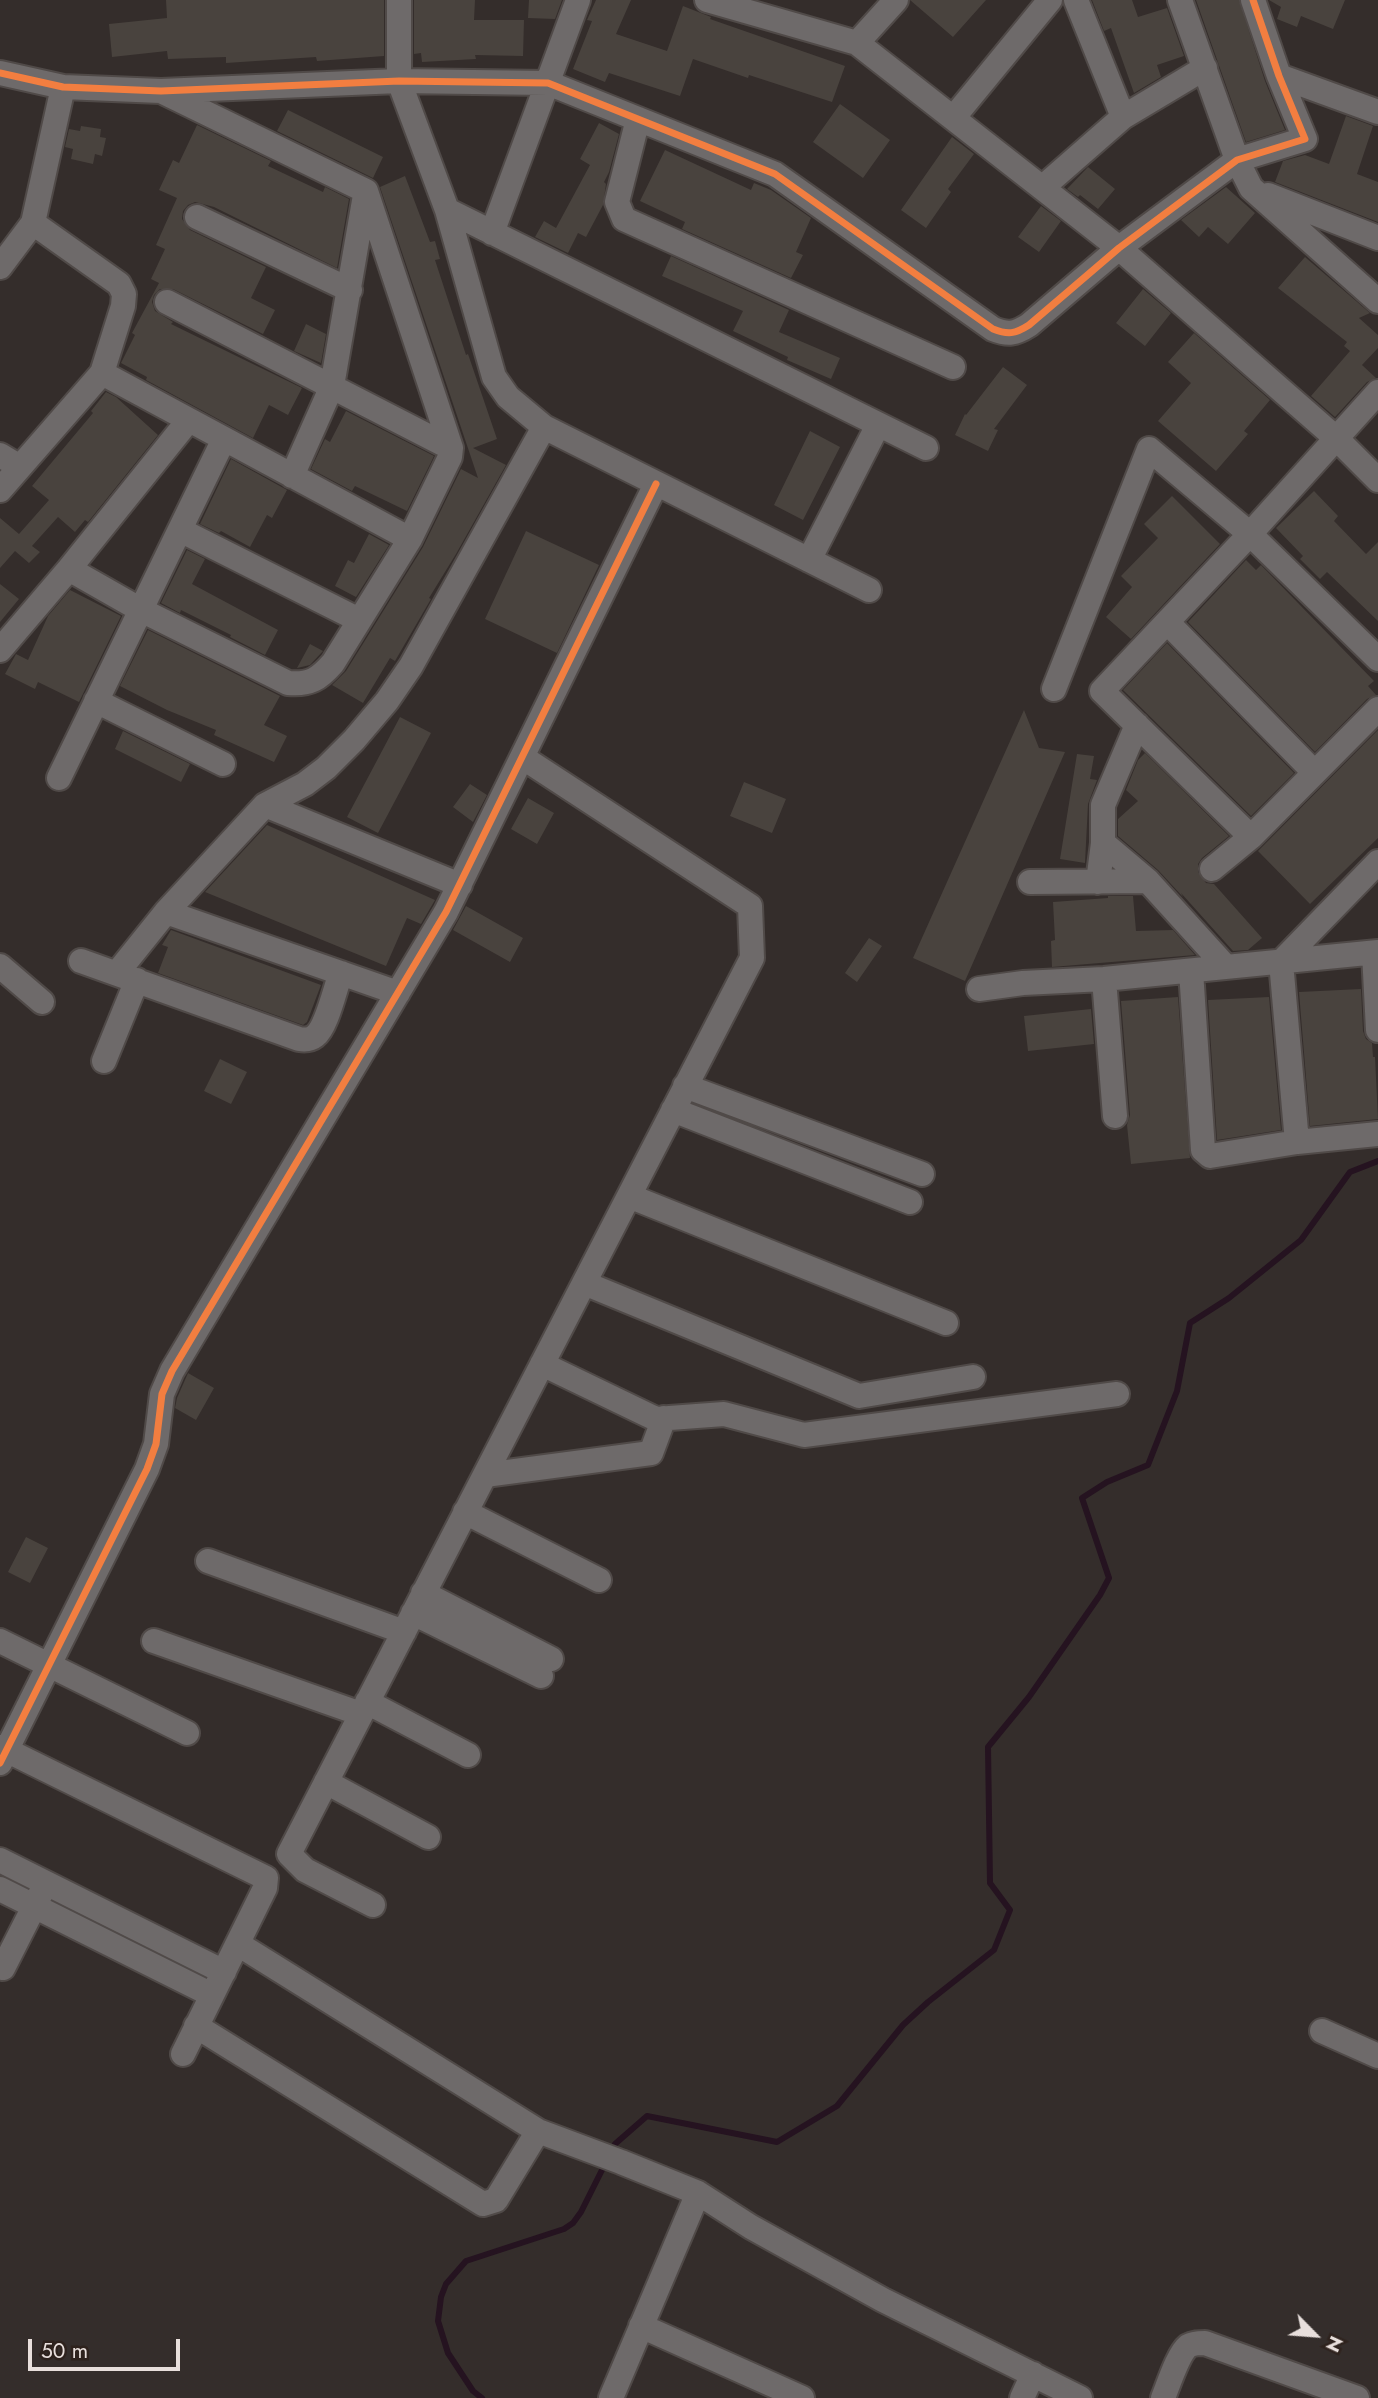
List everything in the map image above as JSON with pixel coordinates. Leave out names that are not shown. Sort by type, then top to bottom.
[{"type":"street","points":[[399,0],[399,80],[447,210],[494,377],[508,397],[544,427],[869,590]]},
{"type":"street","points":[[492,233],[578,0]]},
{"type":"street","points":[[707,0],[857,43],[1119,248],[1337,439],[1378,480]]},
{"type":"street","points":[[857,43],[896,0]]},
{"type":"street","points":[[954,117],[1050,0]]},
{"type":"street","points":[[1076,0],[1123,117]]},
{"type":"street","points":[[1180,0],[1237,160],[1251,188],[1378,301]]},
{"type":"street","points":[[0,73],[63,87],[161,91],[399,80],[548,83],[775,174],[993,329],[1007,335],[1029,325],[1119,248],[1237,160],[1305,139],[1279,76],[1253,0]]},
{"type":"street","points":[[1043,187],[1123,117],[1205,68]]},
{"type":"street","points":[[1279,76],[1378,112]]},
{"type":"street","points":[[0,267],[33,223],[63,87]]},
{"type":"street","points":[[69,569],[141,610],[288,684],[311,683],[328,669],[410,540],[450,457],[451,448],[366,191],[161,91]]},
{"type":"street","points":[[638,119],[617,202],[624,219],[953,367]]},
{"type":"street","points":[[1251,188],[1378,238]]},
{"type":"street","points":[[292,476],[332,386],[366,191]]},
{"type":"street","points":[[447,210],[926,448]]},
{"type":"street","points":[[197,216],[350,290]]},
{"type":"street","points":[[0,490],[10,461],[102,373],[124,294],[119,284],[33,223]]},
{"type":"street","points":[[167,302],[451,448]]},
{"type":"street","points":[[102,373],[410,540]]},
{"type":"street","points":[[1251,837],[1102,691],[1250,534],[1378,392]]},
{"type":"street","points":[[0,650],[188,421]]},
{"type":"street","points":[[809,560],[878,425]]},
{"type":"street","points":[[104,1061],[127,976],[166,912],[265,806],[305,784],[326,768],[387,701],[411,666],[544,427]]},
{"type":"street","points":[[59,778],[224,439]]},
{"type":"street","points":[[1054,689],[1149,449],[1250,534],[1378,659]]},
{"type":"street","points":[[183,2054],[265,1888],[266,1878],[2,1753],[147,1469],[156,1444],[162,1394],[172,1371],[446,912],[656,484]]},
{"type":"street","points":[[180,530],[359,620]]},
{"type":"street","points":[[1167,622],[1314,772]]},
{"type":"street","points":[[96,701],[223,764]]},
{"type":"street","points":[[1212,869],[1251,837],[1378,709]]},
{"type":"street","points":[[1098,882],[1103,844],[1103,805],[1137,725]]},
{"type":"street","points":[[373,1905],[305,1870],[289,1854],[752,958],[750,906],[522,757]]},
{"type":"street","points":[[265,806],[460,885]]},
{"type":"street","points":[[1103,844],[1148,881],[1226,967]]},
{"type":"street","points":[[1297,1142],[1281,962],[1378,862]]},
{"type":"street","points":[[1030,882],[1148,881]]},
{"type":"street","points":[[166,912],[398,993]]},
{"type":"street","points":[[979,989],[1376,952],[1378,1030]]},
{"type":"street","points":[[81,961],[307,1040],[316,1035],[322,1027],[341,973]]},
{"type":"street","points":[[0,966],[42,1002]]},
{"type":"street","points":[[1191,971],[1203,1150],[1210,1156],[1297,1142],[1378,1134]]},
{"type":"street","points":[[1104,979],[1115,1116]]},
{"type":"street","points":[[685,1086],[922,1174]]},
{"type":"street","points":[[673,1110],[910,1202]]},
{"type":"street","points":[[629,1196],[946,1323]]},
{"type":"street","points":[[584,1283],[859,1396],[973,1377]]},
{"type":"street","points":[[542,1364],[656,1419],[724,1414],[804,1435],[1117,1394]]},
{"type":"street","points":[[485,1475],[651,1454],[664,1418]]},
{"type":"street","points":[[465,1512],[599,1580]]},
{"type":"street","points":[[208,1561],[413,1613],[546,1668]]},
{"type":"street","points":[[0,1641],[187,1732]]},
{"type":"street","points":[[154,1641],[364,1708],[468,1755]]},
{"type":"street","points":[[326,1782],[428,1837]]},
{"type":"street","points":[[0,1860],[224,1972]]},
{"type":"street","points":[[4,1968],[46,1883]]},
{"type":"street","points":[[0,1889],[212,1995]]},
{"type":"street","points":[[238,1944],[538,2131],[698,2193],[751,2227],[883,2300],[1080,2398]]},
{"type":"street","points":[[196,2026],[483,2204],[496,2200],[538,2131]]},
{"type":"street","points":[[1322,2031],[1378,2056]]},
{"type":"street","points":[[611,2398],[698,2193]]},
{"type":"street","points":[[642,2326],[802,2398]]},
{"type":"street","points":[[1163,2398],[1182,2354],[1187,2347],[1196,2343],[1205,2343],[1357,2398]]},
{"type":"street","points":[[1022,2398],[1033,2374]]},
{"type":"building","points":[[166,0],[384,0],[384,56],[226,63],[226,57],[168,59],[167,51],[112,57],[109,24],[167,18]]},
{"type":"building","points":[[414,0],[475,0],[474,20],[524,20],[523,56],[475,55],[476,59],[422,62],[421,53],[414,54]]},
{"type":"building","points":[[529,0],[562,0],[555,19],[528,18]]},
{"type":"building","points":[[596,0],[631,0],[616,34],[667,51],[683,6],[711,17],[710,19],[845,66],[832,102],[693,59],[680,96],[609,73],[605,82],[573,69],[592,21],[587,20]]},
{"type":"building","points":[[910,0],[986,0],[953,37]]},
{"type":"building","points":[[1092,0],[1132,0],[1138,17],[1167,8],[1184,56],[1157,65],[1161,77],[1134,93],[1111,28],[1104,31]]},
{"type":"building","points":[[1196,0],[1239,0],[1265,81],[1285,130],[1246,142]]},
{"type":"building","points":[[1269,0],[1345,0],[1333,29],[1301,16],[1297,27],[1277,19],[1281,7]]},
{"type":"building","points":[[840,104],[890,140],[863,178],[813,142]]},
{"type":"building","points":[[288,110],[383,157],[373,178],[277,131]]},
{"type":"building","points":[[1346,116],[1373,126],[1357,174],[1378,182],[1378,222],[1275,182],[1283,161],[1305,155],[1329,164]]},
{"type":"building","points":[[599,123],[619,134],[604,182],[603,205],[586,237],[578,233],[568,253],[535,237],[544,221],[556,228],[590,165],[580,159]]},
{"type":"building","points":[[197,125],[271,161],[268,166],[323,192],[325,187],[349,199],[337,268],[214,207],[195,202],[183,211],[182,219],[190,230],[266,267],[251,298],[275,310],[263,334],[173,289],[160,289],[152,302],[155,311],[173,322],[171,324],[302,388],[288,415],[269,405],[253,438],[146,380],[147,377],[121,363],[135,335],[132,333],[159,283],[151,279],[165,249],[156,245],[177,198],[159,190],[173,160],[179,163]]},
{"type":"building","points":[[81,126],[101,129],[100,137],[106,138],[102,156],[95,154],[93,164],[71,159],[73,149],[65,147],[69,129],[80,131]]},
{"type":"building","points":[[952,137],[974,154],[948,189],[951,192],[926,228],[901,210]]},
{"type":"building","points":[[665,150],[751,190],[754,183],[771,190],[811,218],[796,252],[803,255],[791,278],[682,229],[685,222],[640,201]]},
{"type":"building","points":[[1088,167],[1115,189],[1098,209],[1067,189]]},
{"type":"building","points":[[405,176],[430,242],[435,241],[440,259],[435,260],[497,439],[473,448],[506,465],[395,661],[390,658],[363,703],[332,685],[346,671],[423,547],[461,469],[478,478],[380,187]]},
{"type":"building","points":[[1226,187],[1255,213],[1228,244],[1208,227],[1199,237],[1181,220]]},
{"type":"building","points":[[1041,206],[1061,221],[1039,252],[1018,237]]},
{"type":"building","points":[[671,256],[789,310],[779,332],[840,358],[831,379],[787,360],[788,357],[733,331],[743,311],[662,276]]},
{"type":"building","points":[[1305,257],[1370,313],[1359,318],[1378,335],[1378,348],[1362,365],[1376,378],[1367,382],[1335,417],[1311,396],[1350,351],[1344,346],[1347,342],[1278,288]]},
{"type":"building","points":[[1143,289],[1171,313],[1145,346],[1116,323]]},
{"type":"building","points":[[306,324],[326,334],[321,363],[294,351]]},
{"type":"building","points":[[1194,333],[1270,400],[1244,431],[1248,434],[1216,471],[1158,421],[1191,383],[1168,362]]},
{"type":"building","points":[[1003,367],[1027,385],[994,429],[998,430],[988,451],[955,435],[965,414]]},
{"type":"building","points":[[106,392],[116,397],[158,435],[88,522],[85,520],[75,532],[58,517],[32,546],[40,552],[29,563],[15,551],[0,568],[0,518],[19,534],[49,500],[32,486],[93,413],[91,411]]},
{"type":"building","points":[[346,411],[434,456],[407,511],[355,486],[352,491],[311,469],[325,439],[330,442]]},
{"type":"building","points":[[810,431],[840,447],[803,520],[774,505]]},
{"type":"building","points":[[231,459],[287,490],[272,518],[267,515],[250,547],[221,531],[219,533],[200,524]]},
{"type":"building","points":[[1314,491],[1338,516],[1334,521],[1366,554],[1378,542],[1378,621],[1327,572],[1320,579],[1300,559],[1303,556],[1276,528]]},
{"type":"building","points":[[1172,496],[1220,544],[1131,639],[1106,617],[1132,587],[1121,576],[1158,538],[1144,524]]},
{"type":"building","points":[[526,531],[599,565],[557,653],[485,619]]},
{"type":"building","points":[[369,534],[389,545],[356,597],[335,586],[348,560],[354,563]]},
{"type":"building","points":[[187,550],[205,559],[192,584],[278,630],[265,655],[181,610],[180,613],[161,603]]},
{"type":"building","points":[[1246,560],[1256,570],[1261,565],[1374,681],[1368,686],[1376,695],[1367,699],[1315,752],[1188,622]]},
{"type":"building","points":[[0,584],[19,599],[0,622]]},
{"type":"building","points":[[70,590],[121,616],[79,702],[38,682],[35,689],[5,674],[16,654],[28,660],[48,616]]},
{"type":"building","points":[[148,630],[280,696],[264,725],[287,736],[274,762],[214,735],[216,730],[167,710],[120,686]]},
{"type":"building","points":[[1167,643],[1294,773],[1251,816],[1123,690]]},
{"type":"building","points":[[310,644],[323,651],[310,665],[297,668]]},
{"type":"building","points":[[1024,710],[1039,748],[1065,752],[965,981],[913,958]]},
{"type":"building","points":[[400,717],[431,733],[378,833],[347,817]]},
{"type":"building","points":[[1378,730],[1378,838],[1310,904],[1258,851]]},
{"type":"building","points":[[123,731],[190,764],[181,782],[115,749]]},
{"type":"building","points":[[1145,753],[1229,836],[1202,858],[1198,864],[1198,872],[1206,883],[1214,884],[1262,938],[1248,950],[1233,951],[1158,870],[1118,836],[1118,819],[1138,801],[1126,790],[1138,760]]},
{"type":"building","points":[[1077,754],[1094,756],[1090,779],[1097,780],[1088,804],[1085,863],[1060,859]]},
{"type":"building","points":[[744,782],[786,799],[772,833],[730,816]]},
{"type":"building","points":[[470,784],[487,795],[473,822],[453,807]]},
{"type":"building","points":[[528,798],[554,813],[537,844],[511,829]]},
{"type":"building","points":[[267,825],[435,900],[421,924],[407,918],[386,966],[205,892]]},
{"type":"building","points":[[1133,896],[1136,931],[1173,930],[1195,955],[1052,967],[1051,941],[1055,940],[1053,902]]},
{"type":"building","points":[[466,906],[523,938],[510,962],[453,930]]},
{"type":"building","points":[[171,930],[321,985],[307,1022],[303,1025],[158,973],[168,947],[162,945]]},
{"type":"building","points":[[869,938],[882,946],[857,982],[845,973]]},
{"type":"building","points":[[1361,989],[1363,1031],[1366,1039],[1372,1043],[1375,1057],[1378,1119],[1310,1126],[1299,992]]},
{"type":"building","points":[[1178,997],[1190,1158],[1131,1164],[1121,1001]]},
{"type":"building","points":[[1269,997],[1281,1130],[1217,1140],[1208,1000]]},
{"type":"building","points":[[1091,1009],[1094,1044],[1028,1051],[1024,1016]]},
{"type":"building","points":[[220,1059],[247,1072],[231,1104],[204,1091]]},
{"type":"building","points":[[188,1373],[214,1388],[196,1420],[175,1408]]},
{"type":"building","points":[[26,1537],[48,1548],[30,1583],[8,1572]]},
{"type":"waterway","points":[[611,2152],[615,2144],[647,2116],[777,2142],[837,2106],[903,2025],[994,1950],[1010,1910],[990,1883],[988,1747],[1029,1697],[1109,1578],[1082,1498],[1107,1482],[1148,1465],[1177,1391],[1190,1323],[1229,1298],[1301,1240],[1350,1172],[1378,1161]]},
{"type":"waterway","points":[[482,2398],[473,2391],[448,2353],[438,2321],[441,2297],[446,2284],[466,2261],[564,2229],[573,2223],[606,2162]]},
{"type":"cycle path","points":[[0,73],[63,87],[161,91],[399,81],[548,83],[775,174],[993,329],[1011,333],[1029,325],[1119,248],[1237,160],[1305,139],[1279,76],[1253,0]]},
{"type":"cycle path","points":[[0,1763],[147,1469],[156,1444],[162,1394],[172,1371],[446,912],[656,484]]}]
